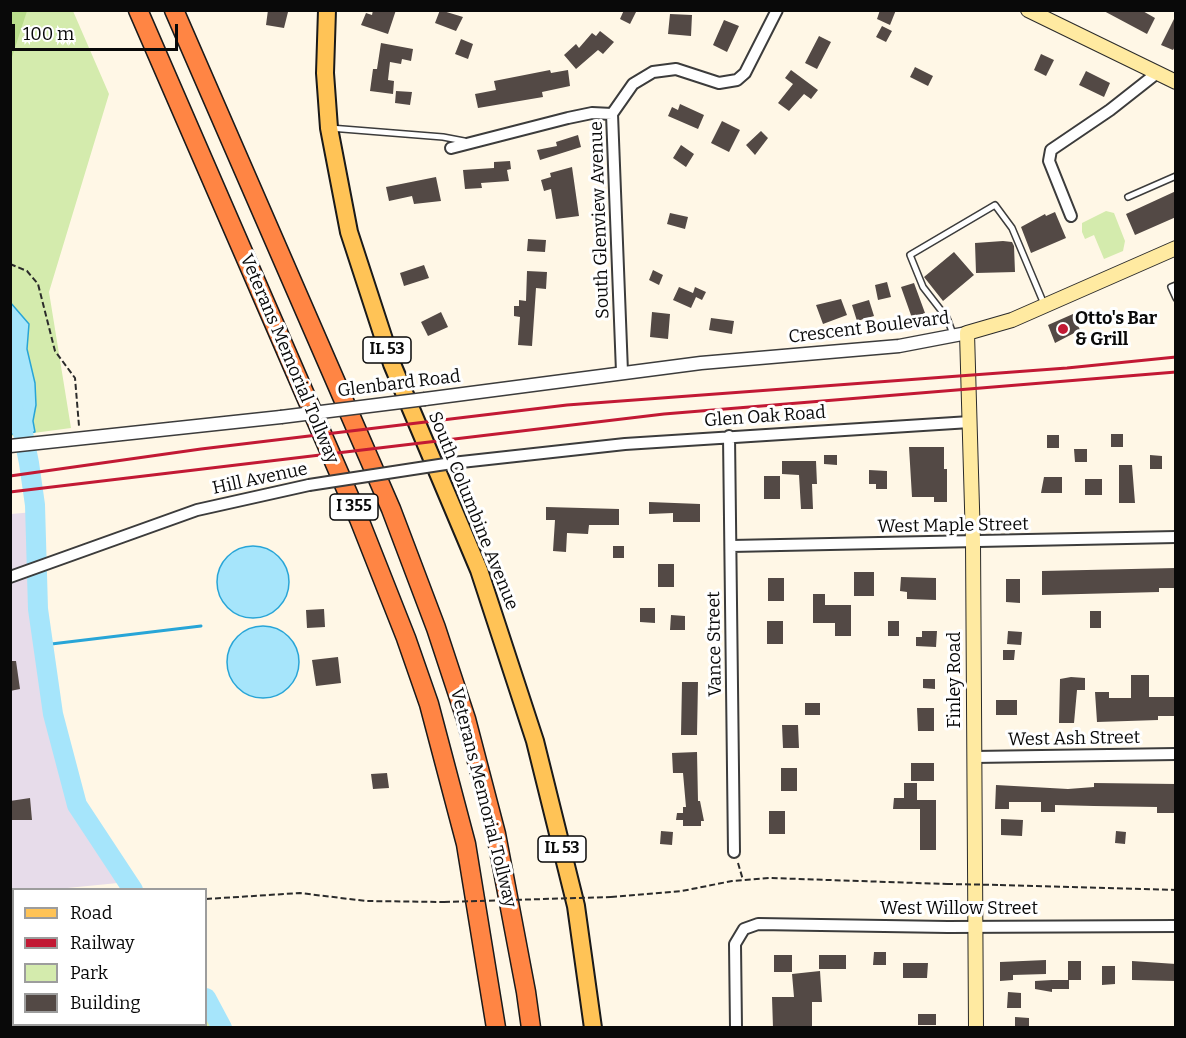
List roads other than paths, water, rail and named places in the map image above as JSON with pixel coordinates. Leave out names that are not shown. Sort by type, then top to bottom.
[{"type":"highway","name":"Veterans Memorial Tollway","points":[[138,10],[359,519],[410,649],[429,704],[466,844],[496,1028]]},
{"type":"highway","name":"Veterans Memorial Tollway","points":[[174,10],[386,498],[436,628],[466,719],[496,834],[531,1028]]},
{"type":"main road","name":"South Columbine Avenue","points":[[327,10],[325,73],[329,128],[349,232],[374,315],[479,570],[535,741],[576,906],[593,1028]]},
{"type":"main road","points":[[1028,10],[1176,82]]},
{"type":"main road","name":"Crescent Boulevard","points":[[960,334],[1012,320],[1176,248]]},
{"type":"main road","name":"Finley Road","points":[[960,334],[970,422],[973,542],[976,1028]]},
{"type":"street","name":"South Glenview Avenue","points":[[622,372],[612,114],[633,84],[653,72],[676,69],[719,83],[737,80],[745,73],[777,10]]},
{"type":"street","points":[[1071,216],[1049,161],[1051,150],[1110,110],[1157,73]]},
{"type":"street","points":[[451,148],[568,118],[592,113],[612,114]]},
{"type":"street","name":"Crescent Boulevard","points":[[622,372],[899,346],[960,334]]},
{"type":"street","name":"Glenbard Road","points":[[10,446],[281,417],[622,372]]},
{"type":"street","name":"Glen Oak Road","points":[[562,451],[729,436],[970,422]]},
{"type":"street","name":"Vance Street","points":[[729,436],[734,852]]},
{"type":"street","name":"Hill Avenue","points":[[12,576],[197,510],[309,485],[452,463],[562,451]]},
{"type":"street","name":"West Maple Street","points":[[731,546],[1176,537]]},
{"type":"street","name":"West Ash Street","points":[[974,757],[1176,754]]},
{"type":"street","name":"West Willow Street","points":[[736,1028],[735,944],[744,929],[765,923],[975,927],[1176,926]]},
{"type":"lane","points":[[329,128],[443,137],[469,142]]},
{"type":"lane","points":[[1128,197],[1176,176]]},
{"type":"lane","points":[[960,334],[923,286],[910,255],[995,206],[1012,228],[1045,306]]},
{"type":"lane","points":[[1176,285],[1171,287],[1176,298]]},
{"type":"water","points":[[10,302],[29,324],[27,349],[35,383],[36,405],[33,421],[35,432],[11,434]]},
{"type":"water","points":[[260,546],[279,556],[287,568],[289,582],[287,596],[279,608],[267,616],[246,618],[227,608],[219,596],[217,575],[227,556],[239,548]]},
{"type":"water","points":[[256,626],[270,626],[289,636],[299,655],[299,669],[289,688],[270,698],[256,698],[237,688],[227,669],[227,655],[237,636]]},
{"type":"waterway","points":[[10,402],[23,433],[35,505],[38,609],[53,714],[77,805],[132,888]]},
{"type":"waterway","points":[[43,645],[201,626]]},
{"type":"waterway","points":[[207,1000],[222,1028]]},
{"type":"railway","points":[[10,476],[201,449],[567,405],[1067,368],[1176,357]]},
{"type":"railway","points":[[10,492],[664,414],[1176,372]]},
{"type":"place","name":"Otto's Bar & Grill","points":[[1063,329]]}]
